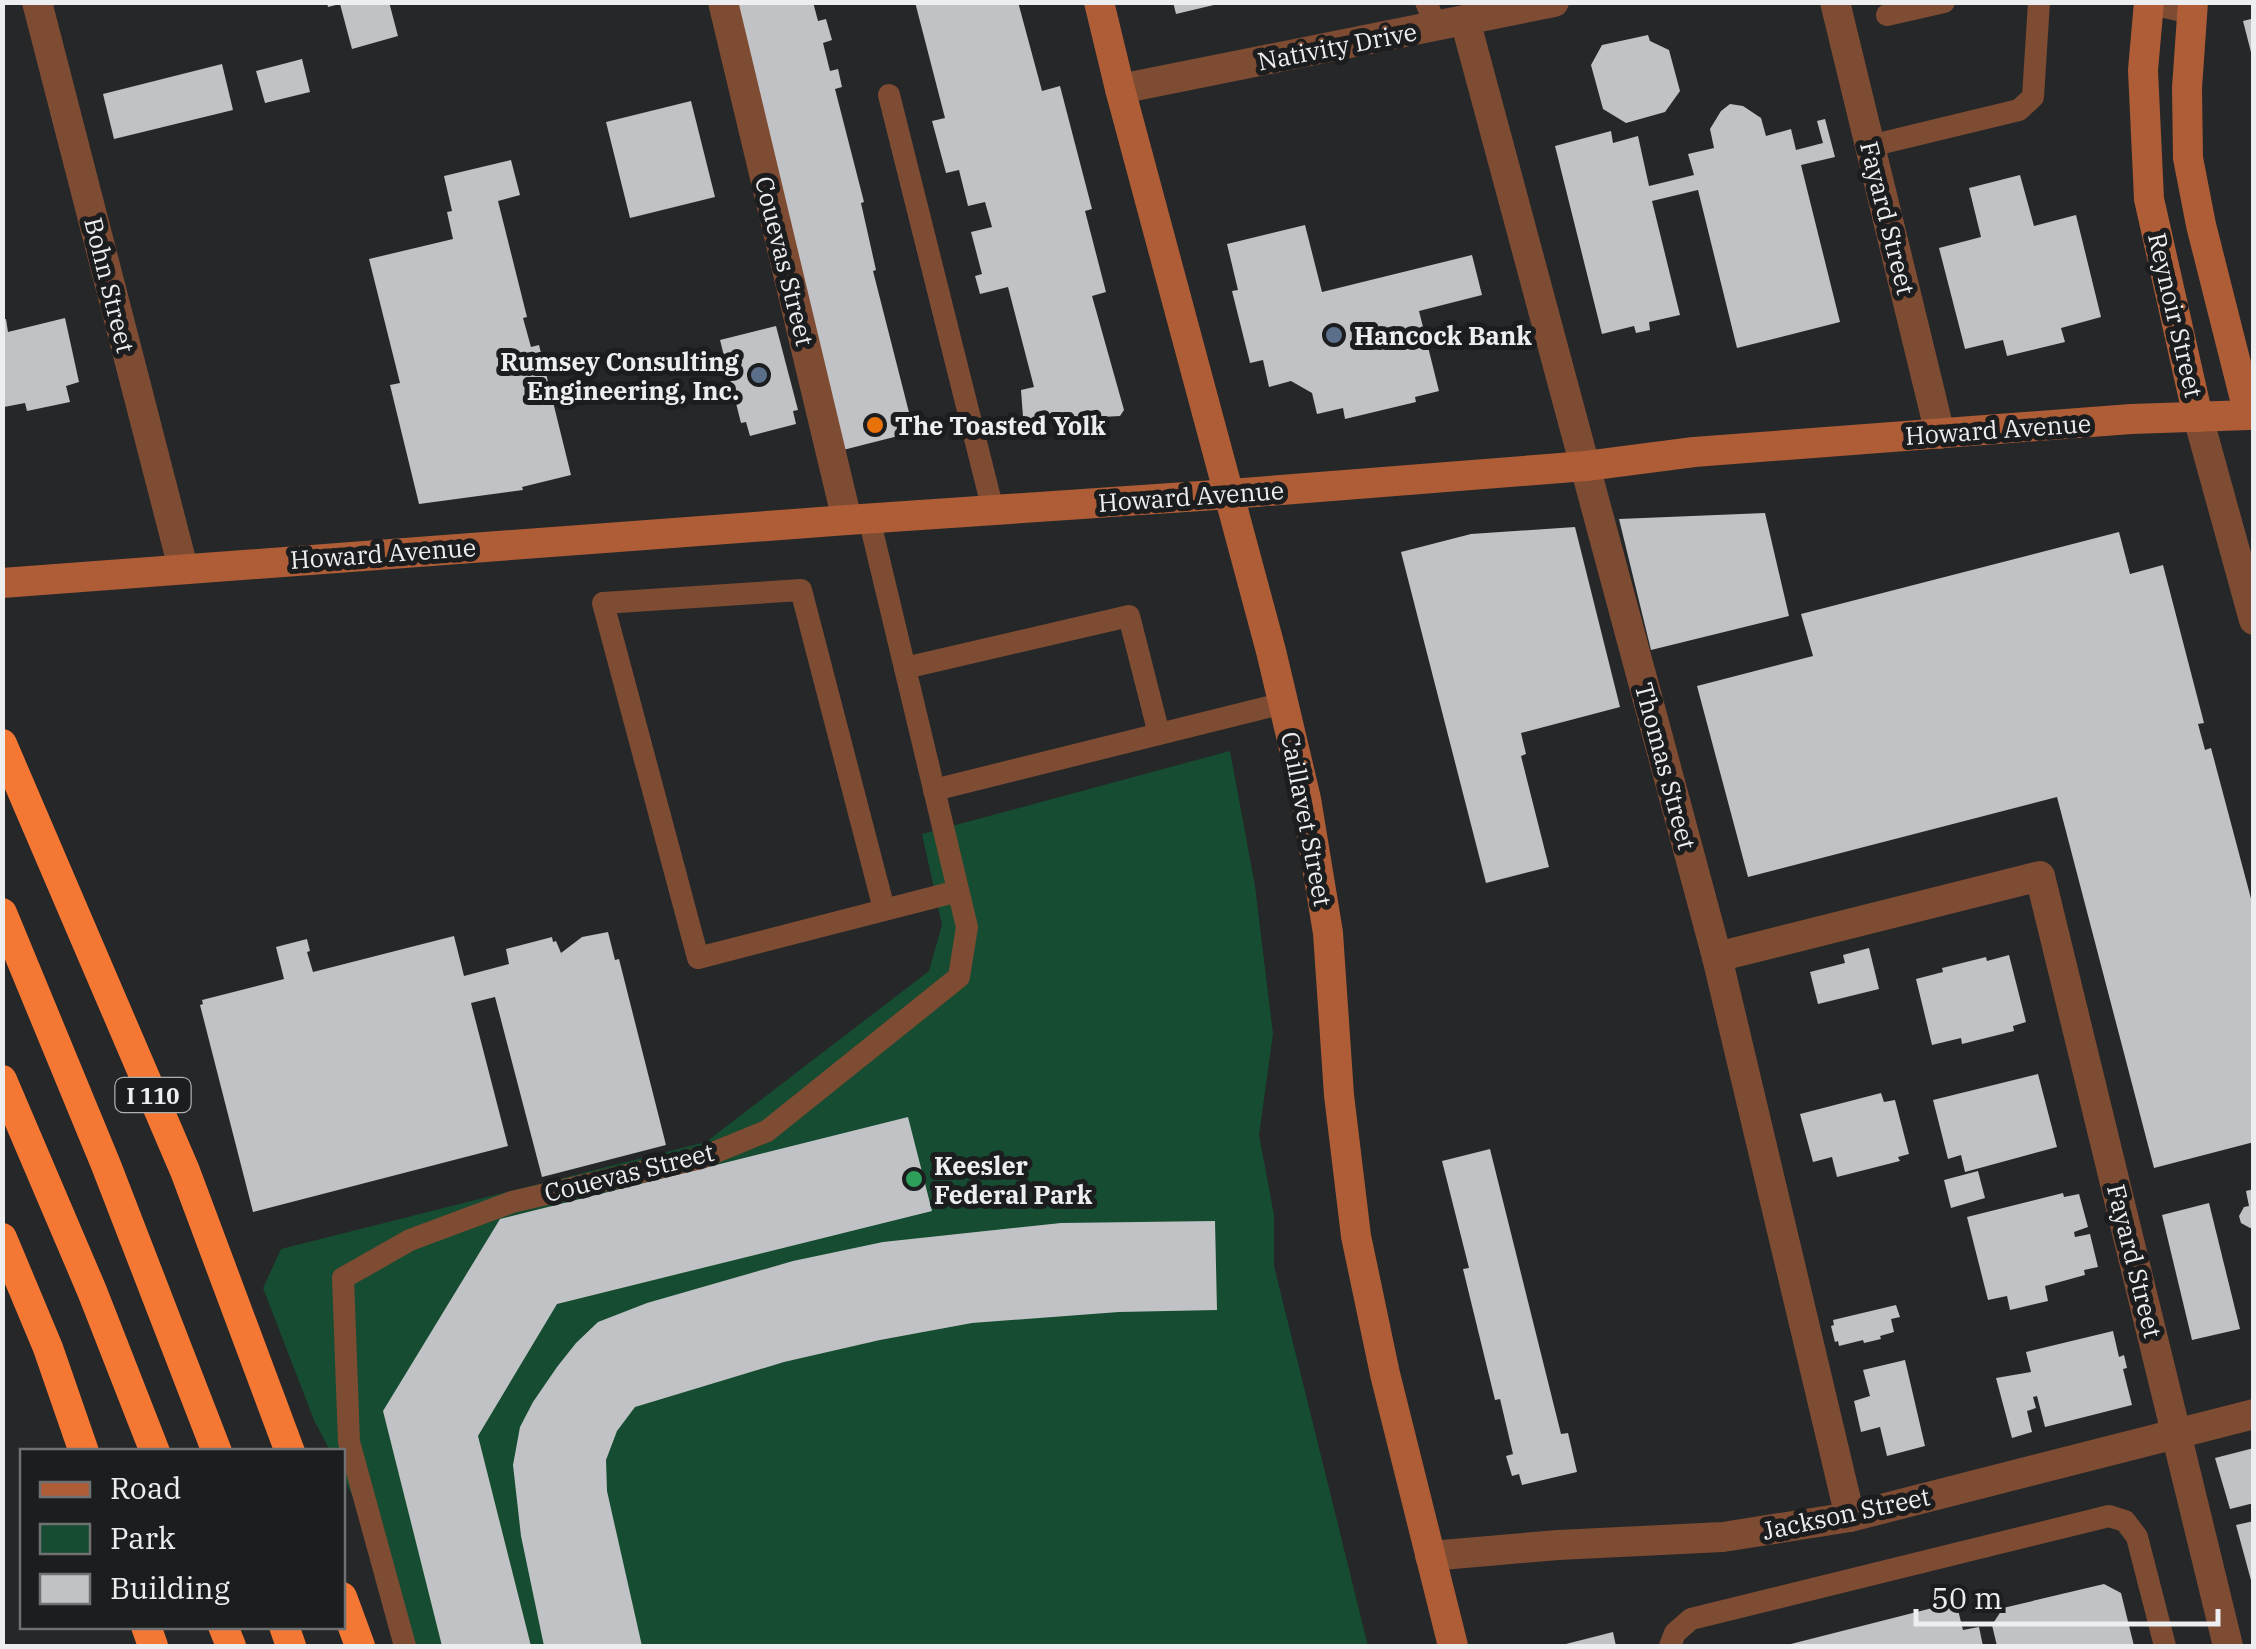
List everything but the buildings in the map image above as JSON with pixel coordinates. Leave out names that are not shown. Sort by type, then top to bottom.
[{"type":"highway","name":"I 110","points":[[2,744],[184,1170],[289,1449]]},
{"type":"highway","points":[[2,913],[147,1268],[216,1449]]},
{"type":"highway","points":[[2,1080],[154,1449]]},
{"type":"highway","points":[[2,1238],[48,1348],[83,1449]]},
{"type":"highway","points":[[345,1605],[360,1646]]},
{"type":"main road","name":"Caillavet Street","points":[[1099,2],[1306,798],[1328,933],[1339,1095],[1356,1236],[1384,1374],[1453,1646]]},
{"type":"main road","name":"Reynoir Street","points":[[2149,2],[2143,70],[2150,199],[2198,417]]},
{"type":"main road","name":"Reynoir Street","points":[[2193,6],[2187,88],[2188,158],[2201,225],[2252,422]]},
{"type":"main road","name":"Howard Avenue","points":[[2,583],[1230,494],[1586,466],[1694,452],[2131,419],[2198,417],[2252,422]]},
{"type":"street","name":"Bohn Street","points":[[38,2],[182,568]]},
{"type":"street","name":"Couevas Street","points":[[723,2],[858,519]]},
{"type":"street","name":"Nativity Drive","points":[[1120,89],[1442,16],[1554,2]]},
{"type":"street","name":"Fayard Street","points":[[1835,2],[1940,434]]},
{"type":"street","name":"Reynoir Street","points":[[2162,2],[2193,6]]},
{"type":"street","name":"Thomas Street","points":[[1442,16],[1586,466],[1717,956],[1850,1517]]},
{"type":"street","name":"Reynoir Street","points":[[2198,417],[2254,620]]},
{"type":"street","name":"Fayard Street","points":[[1717,956],[2040,876],[2228,1646]]},
{"type":"street","name":"Jackson Street","points":[[1430,1556],[1558,1544],[1722,1537],[1850,1517],[2254,1414]]},
{"type":"lane","points":[[1887,15],[1944,2]]},
{"type":"lane","points":[[1870,146],[2019,110],[2033,97],[2039,2]]},
{"type":"lane","points":[[890,95],[993,510]]},
{"type":"lane","name":"Couevas Street","points":[[405,1646],[348,1442],[344,1278],[410,1240],[512,1202],[701,1158],[766,1131],[959,977],[966,927],[905,668],[858,519]]},
{"type":"lane","points":[[884,909],[801,590],[603,602],[698,958],[958,891]]},
{"type":"lane","points":[[905,668],[1129,616],[1159,734]]},
{"type":"lane","points":[[934,790],[1284,703]]},
{"type":"lane","points":[[1670,1646],[1676,1632],[1690,1619],[2108,1516],[2126,1521],[2137,1537],[2165,1646]]},
{"type":"green space","name":"Keesler Federal Park","points":[[1230,751],[1255,886],[1273,1034],[1259,1135],[1274,1215],[1274,1266],[1368,1646],[400,1646],[355,1501],[345,1481],[345,1449],[329,1449],[314,1420],[263,1288],[281,1249],[706,1142],[929,971],[942,925],[922,834]]},
{"type":"place","name":"Hancock Bank","points":[[1334,335]]},
{"type":"place","name":"Rumsey Consulting Engineering, Inc.","points":[[759,375]]},
{"type":"place","name":"The Toasted Yolk","points":[[875,425]]},
{"type":"place","name":"Keesler Federal Park","points":[[914,1179]]}]
